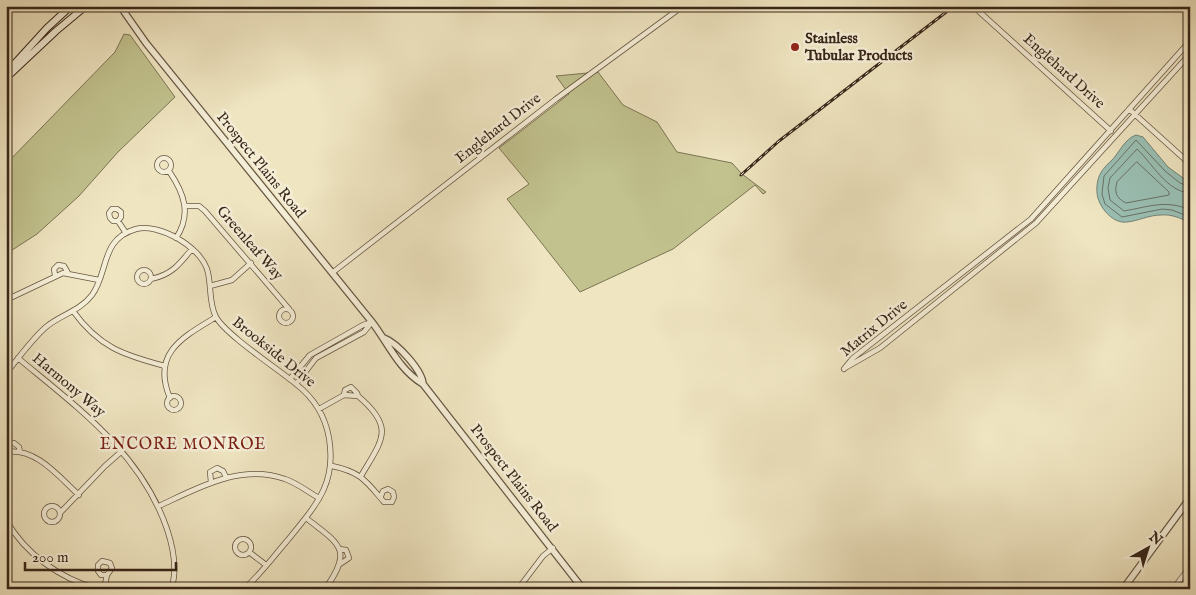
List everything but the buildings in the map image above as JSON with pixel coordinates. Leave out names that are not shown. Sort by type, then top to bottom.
[{"type":"main road","points":[[6,73],[47,28],[71,6]]},
{"type":"main road","points":[[6,78],[56,30],[86,6]]},
{"type":"street","name":"Prospect Plains Road","points":[[120,6],[146,43],[384,338],[395,342],[423,376],[423,384],[584,589]]},
{"type":"street","name":"Englehard Drive","points":[[332,273],[556,99],[682,6]]},
{"type":"street","name":"Englehard Drive","points":[[973,6],[1116,135]]},
{"type":"street","name":"Matrix Drive","points":[[1190,41],[1031,219],[853,358],[844,368],[858,362],[880,348],[1036,223],[1190,54]]},
{"type":"street","points":[[1129,109],[1190,164]]},
{"type":"street","points":[[169,170],[182,193],[186,206],[184,224],[176,238]]},
{"type":"street","name":"Greenleaf Way","points":[[186,206],[200,206],[289,309]]},
{"type":"street","points":[[6,373],[46,326],[73,311],[88,299],[99,280],[108,252],[126,233],[118,221]]},
{"type":"street","name":"Brookside Drive","points":[[126,233],[149,228],[164,231],[191,250],[204,263],[216,317],[224,327],[296,384],[319,409],[327,427],[332,466],[319,498],[306,518],[244,589]]},
{"type":"street","points":[[151,279],[165,276],[178,266],[191,250]]},
{"type":"street","points":[[210,286],[232,280],[251,263]]},
{"type":"street","points":[[55,275],[54,269],[58,265],[64,266],[68,273]]},
{"type":"street","points":[[6,300],[55,275],[68,273],[99,280]]},
{"type":"street","points":[[73,311],[89,331],[115,350],[128,357],[165,366]]},
{"type":"street","points":[[170,398],[167,390],[165,366],[174,346],[216,317]]},
{"type":"street","points":[[290,379],[314,352],[363,324],[372,322]]},
{"type":"street","points":[[296,384],[316,358],[364,332],[372,322]]},
{"type":"street","name":"Harmony Way","points":[[18,358],[102,429],[143,478],[159,506],[172,542],[174,568],[172,589]]},
{"type":"street","points":[[344,395],[345,390],[351,386],[380,421],[383,434],[361,476]]},
{"type":"street","points":[[319,409],[344,395],[358,396]]},
{"type":"street","points":[[20,452],[19,446],[14,443],[8,444],[6,450],[35,457],[79,495]]},
{"type":"street","points":[[60,513],[122,451]]},
{"type":"street","points":[[332,466],[347,469],[361,476],[381,496]]},
{"type":"street","points":[[211,482],[210,472],[216,468],[223,471],[226,477]]},
{"type":"street","points":[[159,506],[226,477],[274,476],[286,479],[319,498]]},
{"type":"street","points":[[1123,589],[1190,498]]},
{"type":"street","points":[[306,518],[334,540],[339,548],[340,564]]},
{"type":"street","points":[[6,520],[21,542],[61,576],[97,589]]},
{"type":"street","points":[[325,589],[340,564],[349,558],[346,550],[339,548]]},
{"type":"street","points":[[518,589],[543,556],[553,548]]},
{"type":"street","points":[[249,552],[266,565]]},
{"type":"street","points":[[1174,589],[1190,567]]},
{"type":"street","points":[[104,589],[107,575]]},
{"type":"street","points":[[6,581],[15,589]]},
{"type":"green space","points":[[124,34],[130,35],[175,97],[118,152],[79,196],[37,234],[6,254],[6,164],[115,52]]},
{"type":"green space","points":[[598,72],[623,105],[657,122],[677,152],[732,163],[742,174],[766,192],[763,194],[755,185],[673,249],[580,292],[507,199],[529,184],[499,148],[569,94],[556,76]]},
{"type":"water","points":[[1136,135],[1143,137],[1168,167],[1190,183],[1190,223],[1165,215],[1121,222],[1111,217],[1103,208],[1097,193],[1099,176],[1125,143]]},
{"type":"railway","points":[[741,175],[779,141],[954,6]]},
{"type":"place","name":"Stainless Tubular Products","points":[[795,47]]},
{"type":"district","name":"ENCORE MONROE","points":[[183,445]]}]
